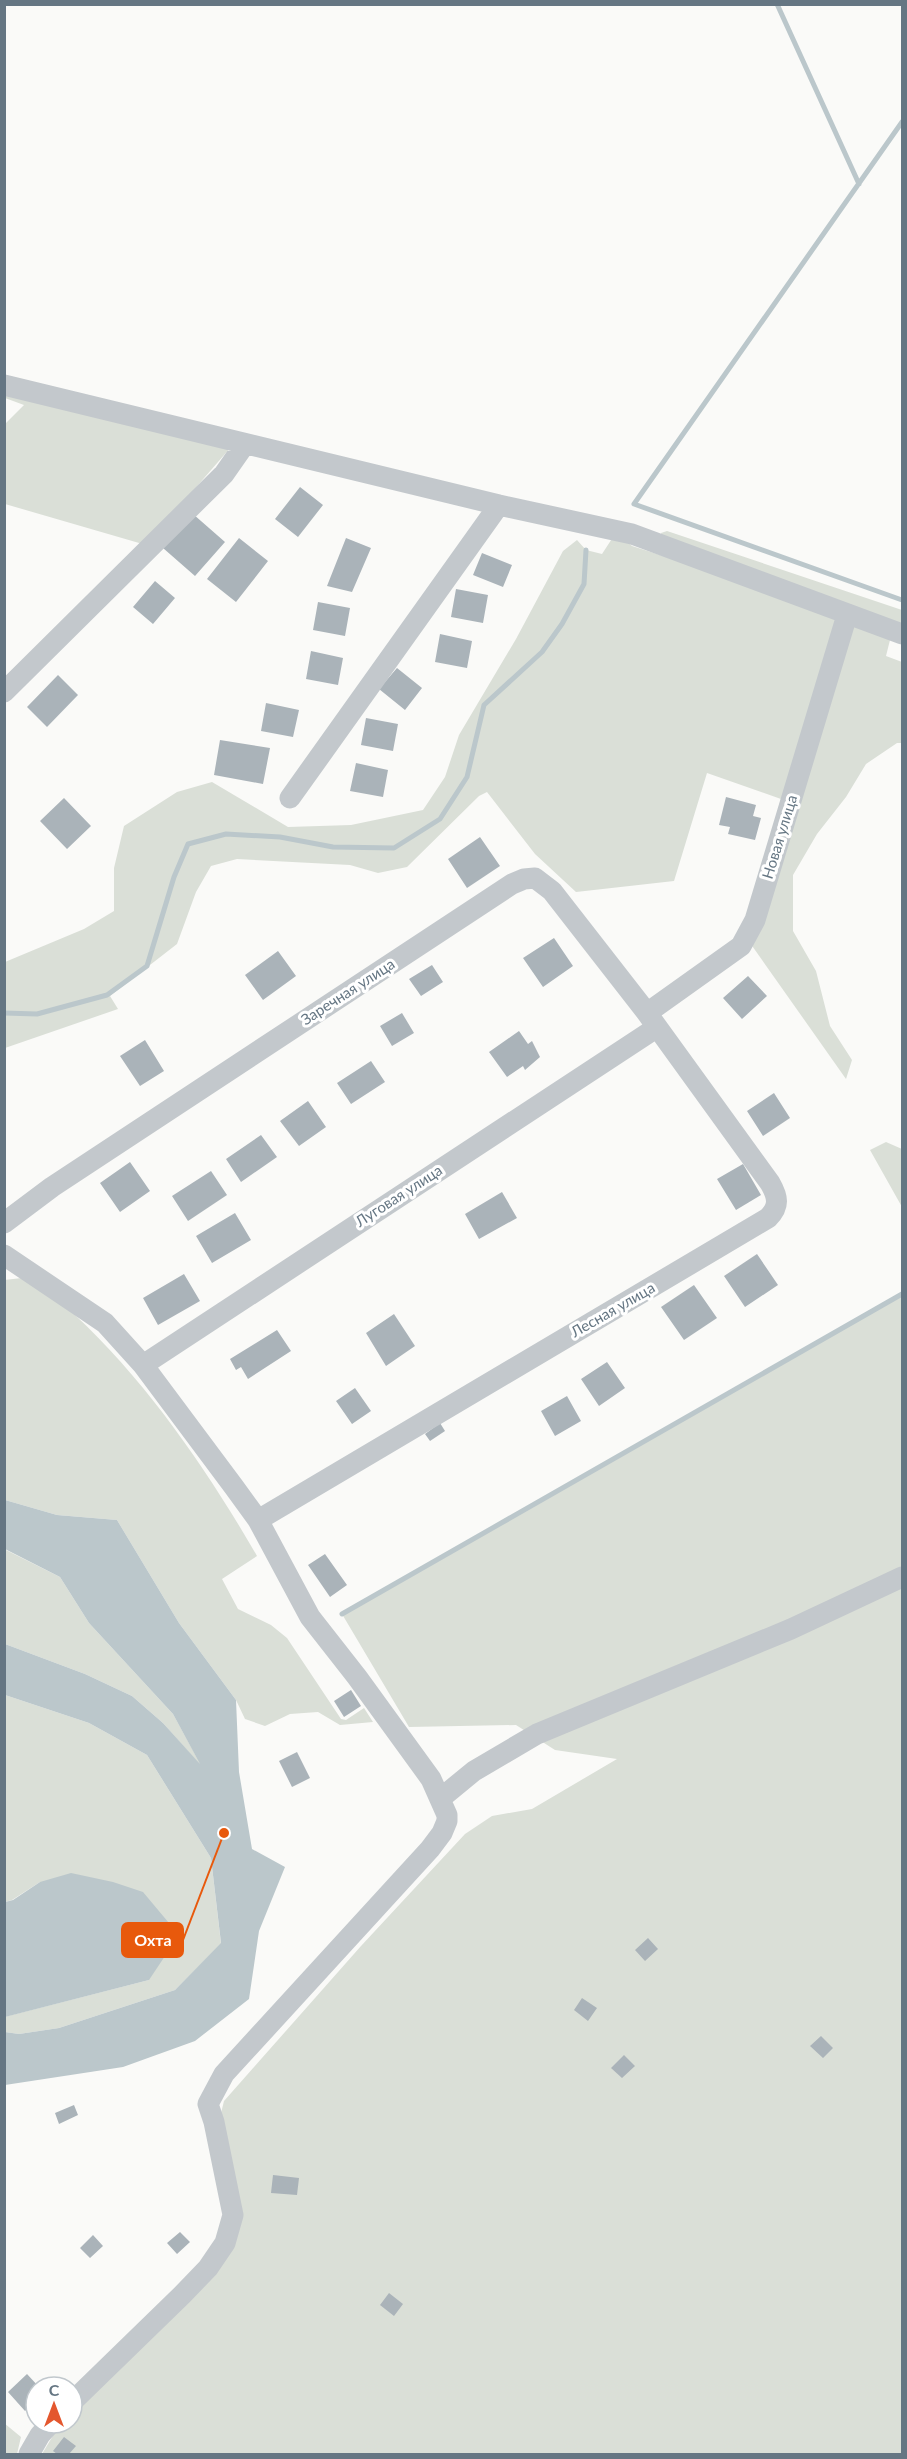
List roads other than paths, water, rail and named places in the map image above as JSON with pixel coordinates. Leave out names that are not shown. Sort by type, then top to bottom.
[{"type":"street","points":[[4,385],[499,505],[632,534],[846,615],[903,634]]},
{"type":"street","points":[[4,692],[224,474],[244,444]]},
{"type":"street","points":[[290,798],[499,505]]},
{"type":"street","name":"Новая улица","points":[[652,1020],[741,946],[755,920],[846,615]]},
{"type":"street","name":"Заречная улица","points":[[4,1223],[52,1187],[524,879],[535,879],[552,891],[652,1020]]},
{"type":"street","name":"Луговая улица","points":[[143,1365],[652,1020]]},
{"type":"street","name":"Лесная улица","points":[[258,1520],[773,1213],[777,1206],[777,1194],[652,1020]]},
{"type":"street","points":[[4,1255],[105,1323],[143,1365],[258,1520],[310,1617],[402,1737],[431,1779],[447,1815],[446,1828],[442,1833],[225,2074],[208,2104],[214,2122],[233,2215],[225,2244],[208,2268],[162,2317],[84,2391]]},
{"type":"street","points":[[440,1799],[474,1771],[537,1734],[791,1629],[903,1577]]},
{"type":"street","points":[[29,2454],[42,2435]]},
{"type":"waterway","points":[[777,4],[859,184]]},
{"type":"waterway","points":[[902,122],[634,504],[902,600]]},
{"type":"waterway","points":[[4,1013],[37,1014],[107,995],[147,966],[174,877],[188,844],[226,834],[280,837],[333,847],[394,848],[440,819],[467,777],[484,705],[542,652],[562,624],[584,584],[586,550]]},
{"type":"waterway","points":[[342,1614],[902,1294]]},
{"type":"place","name":"Охта","points":[[224,1833]]}]
